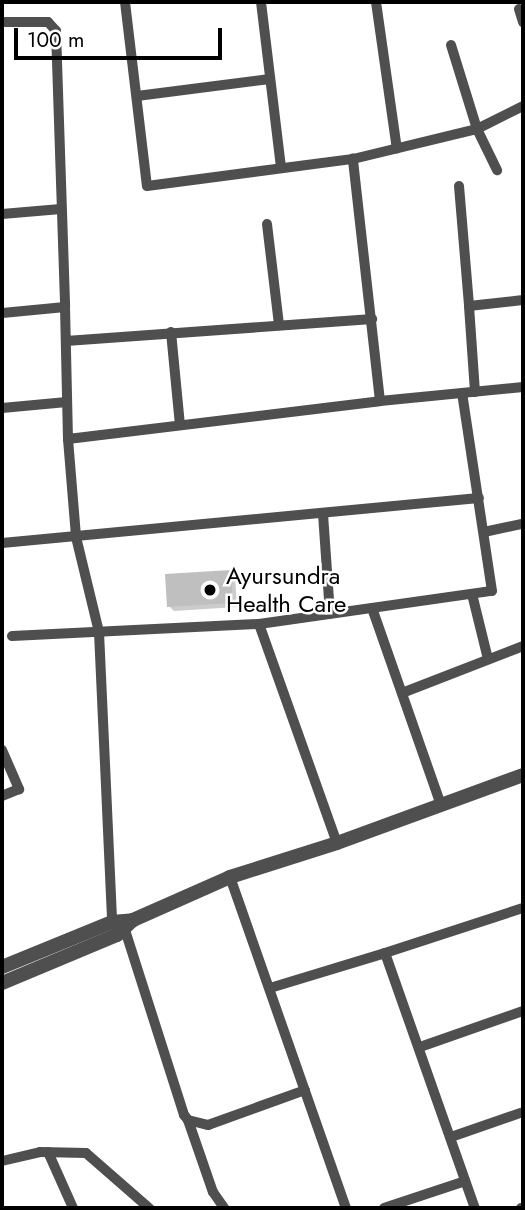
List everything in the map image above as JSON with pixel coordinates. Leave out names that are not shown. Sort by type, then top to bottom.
[{"type":"street","points":[[125,2],[147,186],[352,159],[477,129],[523,106]]},
{"type":"street","points":[[261,2],[281,168]]},
{"type":"street","points":[[376,2],[397,149]]},
{"type":"street","points":[[519,9],[523,22]]},
{"type":"street","points":[[2,22],[48,22],[55,32],[68,439],[75,537],[99,632],[123,924],[213,1192],[224,1208]]},
{"type":"street","points":[[451,45],[477,129],[497,170]]},
{"type":"street","points":[[136,96],[270,79]]},
{"type":"street","points":[[352,159],[380,401]]},
{"type":"street","points":[[459,186],[475,392]]},
{"type":"street","points":[[2,214],[61,209]]},
{"type":"street","points":[[267,224],[279,325]]},
{"type":"street","points":[[469,306],[523,300]]},
{"type":"street","points":[[2,313],[65,307]]},
{"type":"street","points":[[66,341],[372,319]]},
{"type":"street","points":[[171,332],[180,425]]},
{"type":"street","points":[[68,439],[380,401],[523,387]]},
{"type":"street","points":[[12,636],[259,624],[492,591],[462,393]]},
{"type":"street","points":[[2,408],[67,401]]},
{"type":"street","points":[[2,543],[479,498]]},
{"type":"street","points":[[323,514],[330,614]]},
{"type":"street","points":[[484,532],[523,524]]},
{"type":"street","points":[[471,594],[488,659]]},
{"type":"street","points":[[372,608],[441,805]]},
{"type":"street","points":[[259,624],[337,843]]},
{"type":"street","points":[[401,693],[523,646]]},
{"type":"street","points":[[2,750],[19,789],[2,796]]},
{"type":"street","points":[[2,983],[123,924],[230,877],[337,843],[523,775]]},
{"type":"street","points":[[230,877],[346,1208]]},
{"type":"street","points":[[270,988],[523,908]]},
{"type":"street","points":[[2,967],[123,924]]},
{"type":"street","points":[[385,953],[475,1208]]},
{"type":"street","points":[[420,1048],[523,1010]]},
{"type":"street","points":[[188,1120],[208,1125],[304,1090]]},
{"type":"street","points":[[451,1137],[523,1112]]},
{"type":"street","points":[[2,1161],[48,1152],[86,1153],[149,1208]]},
{"type":"street","points":[[48,1152],[73,1208]]},
{"type":"street","points":[[384,1208],[465,1181]]},
{"type":"building","points":[[231,570],[233,603],[167,607],[165,574]]},
{"type":"place","name":"Ayursundra Health Care","points":[[210,590]]}]
